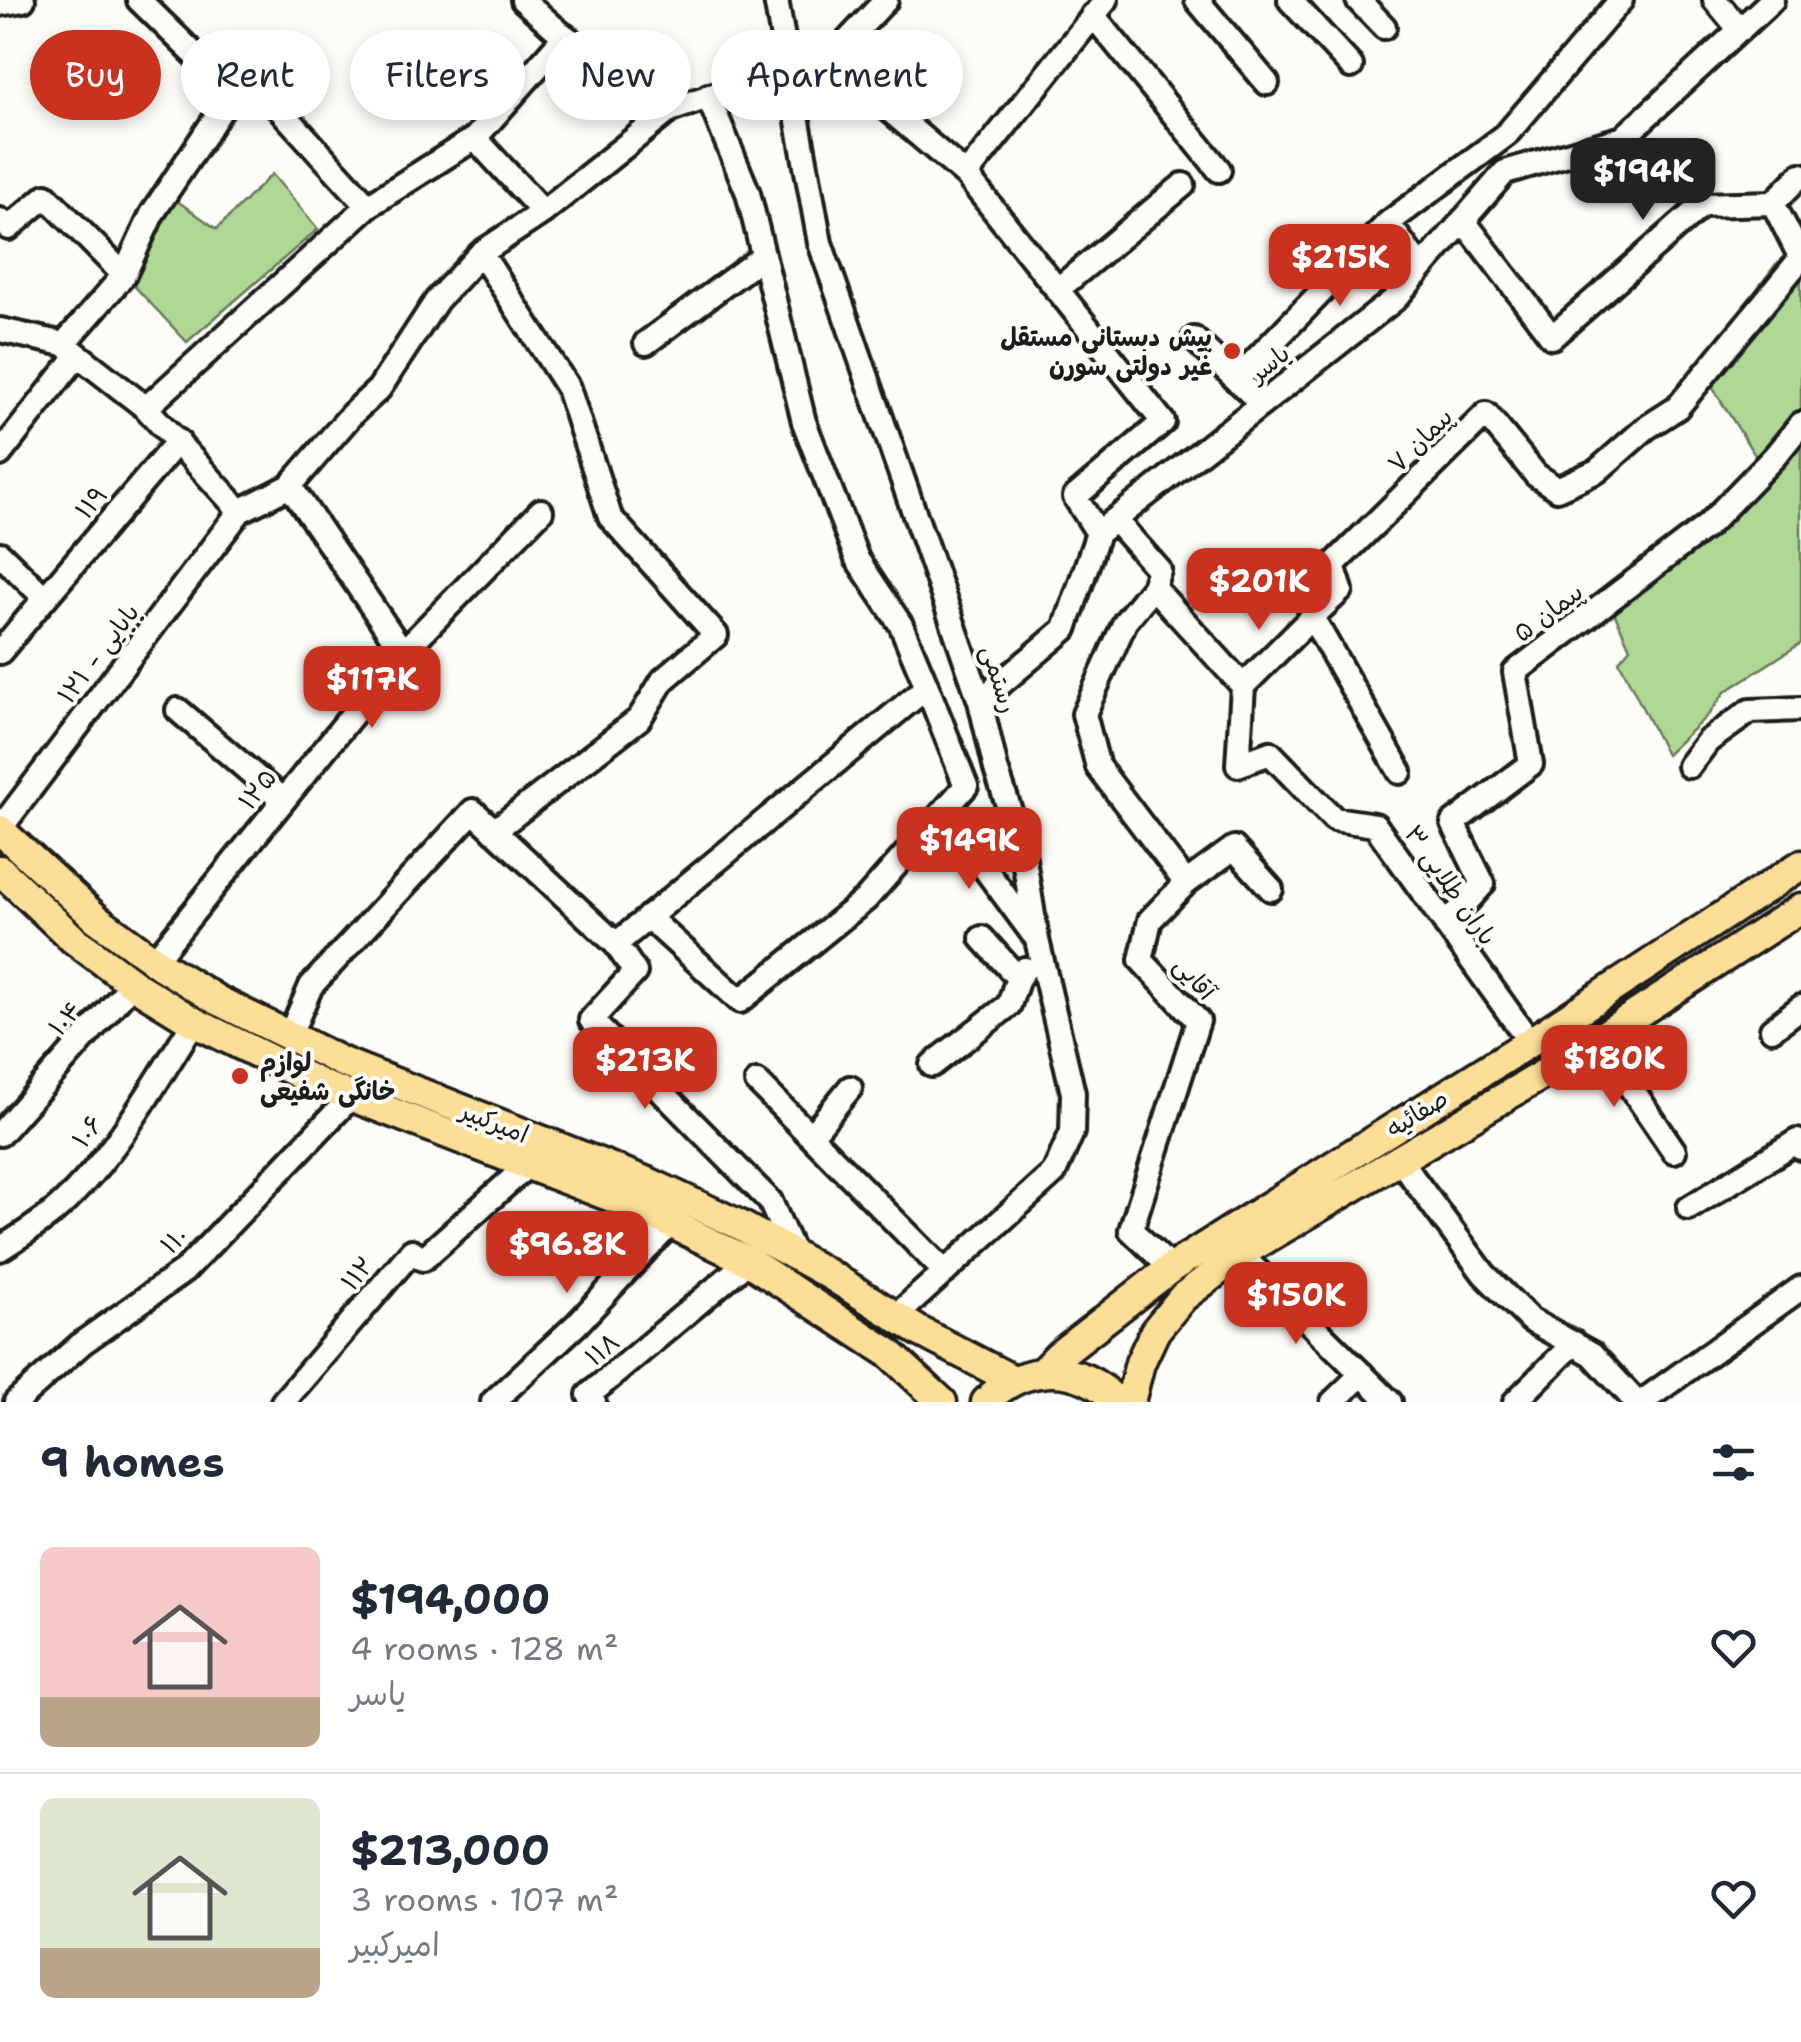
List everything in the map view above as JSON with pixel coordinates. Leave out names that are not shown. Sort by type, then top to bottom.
[{"type":"main road","name":"امیرکبیر","points":[[0,830],[96,918],[217,1000],[514,1150],[748,1261],[889,1353],[940,1401]]},
{"type":"main road","name":"صفائیه","points":[[1042,1373],[1059,1354],[1171,1268],[1530,1042],[1801,865]]},
{"type":"main road","name":"امیرکبیر","points":[[0,870],[74,939],[132,984],[194,1022],[352,1097],[514,1150],[650,1183],[794,1254],[1013,1380]]},
{"type":"main road","name":"صفائیه","points":[[1130,1402],[1140,1363],[1155,1331],[1183,1297],[1240,1254],[1598,1039],[1801,908]]},
{"type":"main road","points":[[986,1402],[1013,1380],[1056,1371],[1085,1378],[1116,1402]]},
{"type":"street","points":[[0,4],[22,0]]},
{"type":"street","points":[[138,0],[181,42]]},
{"type":"street","points":[[523,0],[558,30]]},
{"type":"street","name":"رستمی","points":[[776,0],[781,30]]},
{"type":"street","points":[[858,30],[886,0]]},
{"type":"street","points":[[1197,0],[1268,84]]},
{"type":"street","points":[[1290,0],[1351,66]]},
{"type":"street","points":[[1358,0],[1384,27]]},
{"type":"street","points":[[1236,380],[1388,223],[1506,135],[1621,0]]},
{"type":"street","points":[[1715,0],[1740,30]]},
{"type":"street","name":"یاسر","points":[[1106,527],[1395,299],[1505,172],[1623,138],[1772,0]]},
{"type":"street","points":[[966,176],[1100,8],[1220,170]]},
{"type":"street","points":[[146,408],[368,206],[475,138],[545,59]]},
{"type":"street","points":[[691,102],[711,95]]},
{"type":"street","points":[[648,917],[740,1001],[866,899],[966,786],[902,625],[857,558],[804,422],[748,194],[708,96]]},
{"type":"street","points":[[0,454],[124,275],[152,214],[214,120]]},
{"type":"street","points":[[290,120],[368,206]]},
{"type":"street","points":[[0,330],[70,350],[146,408],[240,511],[290,486],[352,414],[380,389],[437,300],[482,253],[543,212],[658,120]]},
{"type":"street","name":"رستمی","points":[[798,120],[820,243],[980,701],[996,769],[1022,847],[1038,945],[1074,1093],[1072,1132],[1054,1173],[896,1316]]},
{"type":"street","points":[[901,120],[966,176],[1163,422],[1075,496],[1159,570],[1152,587],[1125,622],[1084,714],[1098,767],[1186,883],[1234,848],[1271,889]]},
{"type":"street","points":[[475,138],[543,212]]},
{"type":"street","points":[[1463,220],[1552,338],[1702,205],[1773,203],[1801,175]]},
{"type":"street","points":[[1058,290],[1183,185]]},
{"type":"street","points":[[0,220],[9,228],[46,196],[124,275]]},
{"type":"street","points":[[1773,203],[1800,257]]},
{"type":"street","points":[[1388,223],[1422,268]]},
{"type":"street","points":[[482,253],[568,388],[610,517],[716,635],[663,680],[639,720],[494,831]]},
{"type":"street","points":[[646,343],[762,257]]},
{"type":"street","name":"پیمان ۷","points":[[1312,616],[1341,590],[1333,565],[1486,414],[1536,475],[1557,489],[1597,471],[1646,428],[1677,408],[1800,257]]},
{"type":"street","points":[[1194,339],[1262,404]]},
{"type":"street","name":"پیمان ۵","points":[[1446,925],[1483,884],[1453,822],[1531,764],[1515,672],[1708,525],[1776,456],[1801,424]]},
{"type":"street","name":"۱۱۹","points":[[0,652],[178,441]]},
{"type":"street","points":[[290,486],[402,652]]},
{"type":"street","name":"بابایی - ۱۲۱","points":[[0,830],[240,511]]},
{"type":"street","name":"۱۲۵","points":[[154,960],[402,652],[541,511]]},
{"type":"street","points":[[980,701],[1065,629],[1106,527]]},
{"type":"street","points":[[0,554],[45,598]]},
{"type":"street","points":[[1152,587],[1243,686],[1312,616],[1400,772]]},
{"type":"street","name":"باران طلایی ۳","points":[[1243,686],[1238,765],[1270,753],[1334,818],[1375,825],[1530,1042]]},
{"type":"street","points":[[616,944],[927,687]]},
{"type":"street","points":[[1689,766],[1708,741],[1750,711],[1801,709]]},
{"type":"street","points":[[178,710],[283,800]]},
{"type":"street","points":[[289,1037],[311,986],[473,812],[616,944],[635,972],[591,1020],[770,1201],[794,1254]]},
{"type":"street","points":[[932,1065],[1009,1006],[1018,978],[1038,945],[943,812]]},
{"type":"street","name":"آقایی","points":[[1171,1268],[1131,1230],[1198,1021],[1141,960],[1150,920],[1186,883]]},
{"type":"street","points":[[982,938],[1018,978]]},
{"type":"street","name":"۱۰۴","points":[[0,1134],[132,984]]},
{"type":"street","points":[[1772,1029],[1801,1008]]},
{"type":"street","name":"۱۰۶","points":[[0,1250],[52,1213],[89,1175],[194,1022]]},
{"type":"street","points":[[1598,1039],[1674,1152]]},
{"type":"street","points":[[757,1082],[945,1272]]},
{"type":"street","points":[[811,1136],[850,1088]]},
{"type":"street","name":"۱۱۰","points":[[16,1402],[82,1343],[184,1271],[352,1097]]},
{"type":"street","points":[[1689,1208],[1797,1141],[1801,1148]]},
{"type":"street","name":"۱۱۲","points":[[284,1402],[412,1251],[422,1260],[514,1150]]},
{"type":"street","points":[[1400,1160],[1484,1274],[1530,1320],[1592,1354],[1639,1402],[1801,1288]]},
{"type":"street","points":[[493,1402],[577,1324],[672,1222]]},
{"type":"street","points":[[1240,1254],[1390,1402]]},
{"type":"street","name":"۱۱۸","points":[[594,1402],[589,1396],[748,1261]]},
{"type":"street","points":[[1515,1402],[1574,1344]]},
{"type":"street","points":[[1333,1402],[1362,1374]]},
{"type":"green space","points":[[272,174],[318,229],[187,342],[124,275],[166,193],[217,229]]},
{"type":"green space","points":[[1801,247],[1801,643],[1725,692],[1710,713],[1666,755],[1619,661],[1630,648],[1612,608],[1725,514],[1716,500],[1758,460],[1699,366],[1776,264]]},
{"type":"place","name":"پیش دبستانی مستقل غیر دولتی سورن","points":[[1232,351]]},
{"type":"place","name":"لوازم خانگی شفیعی","points":[[240,1076]]}]
